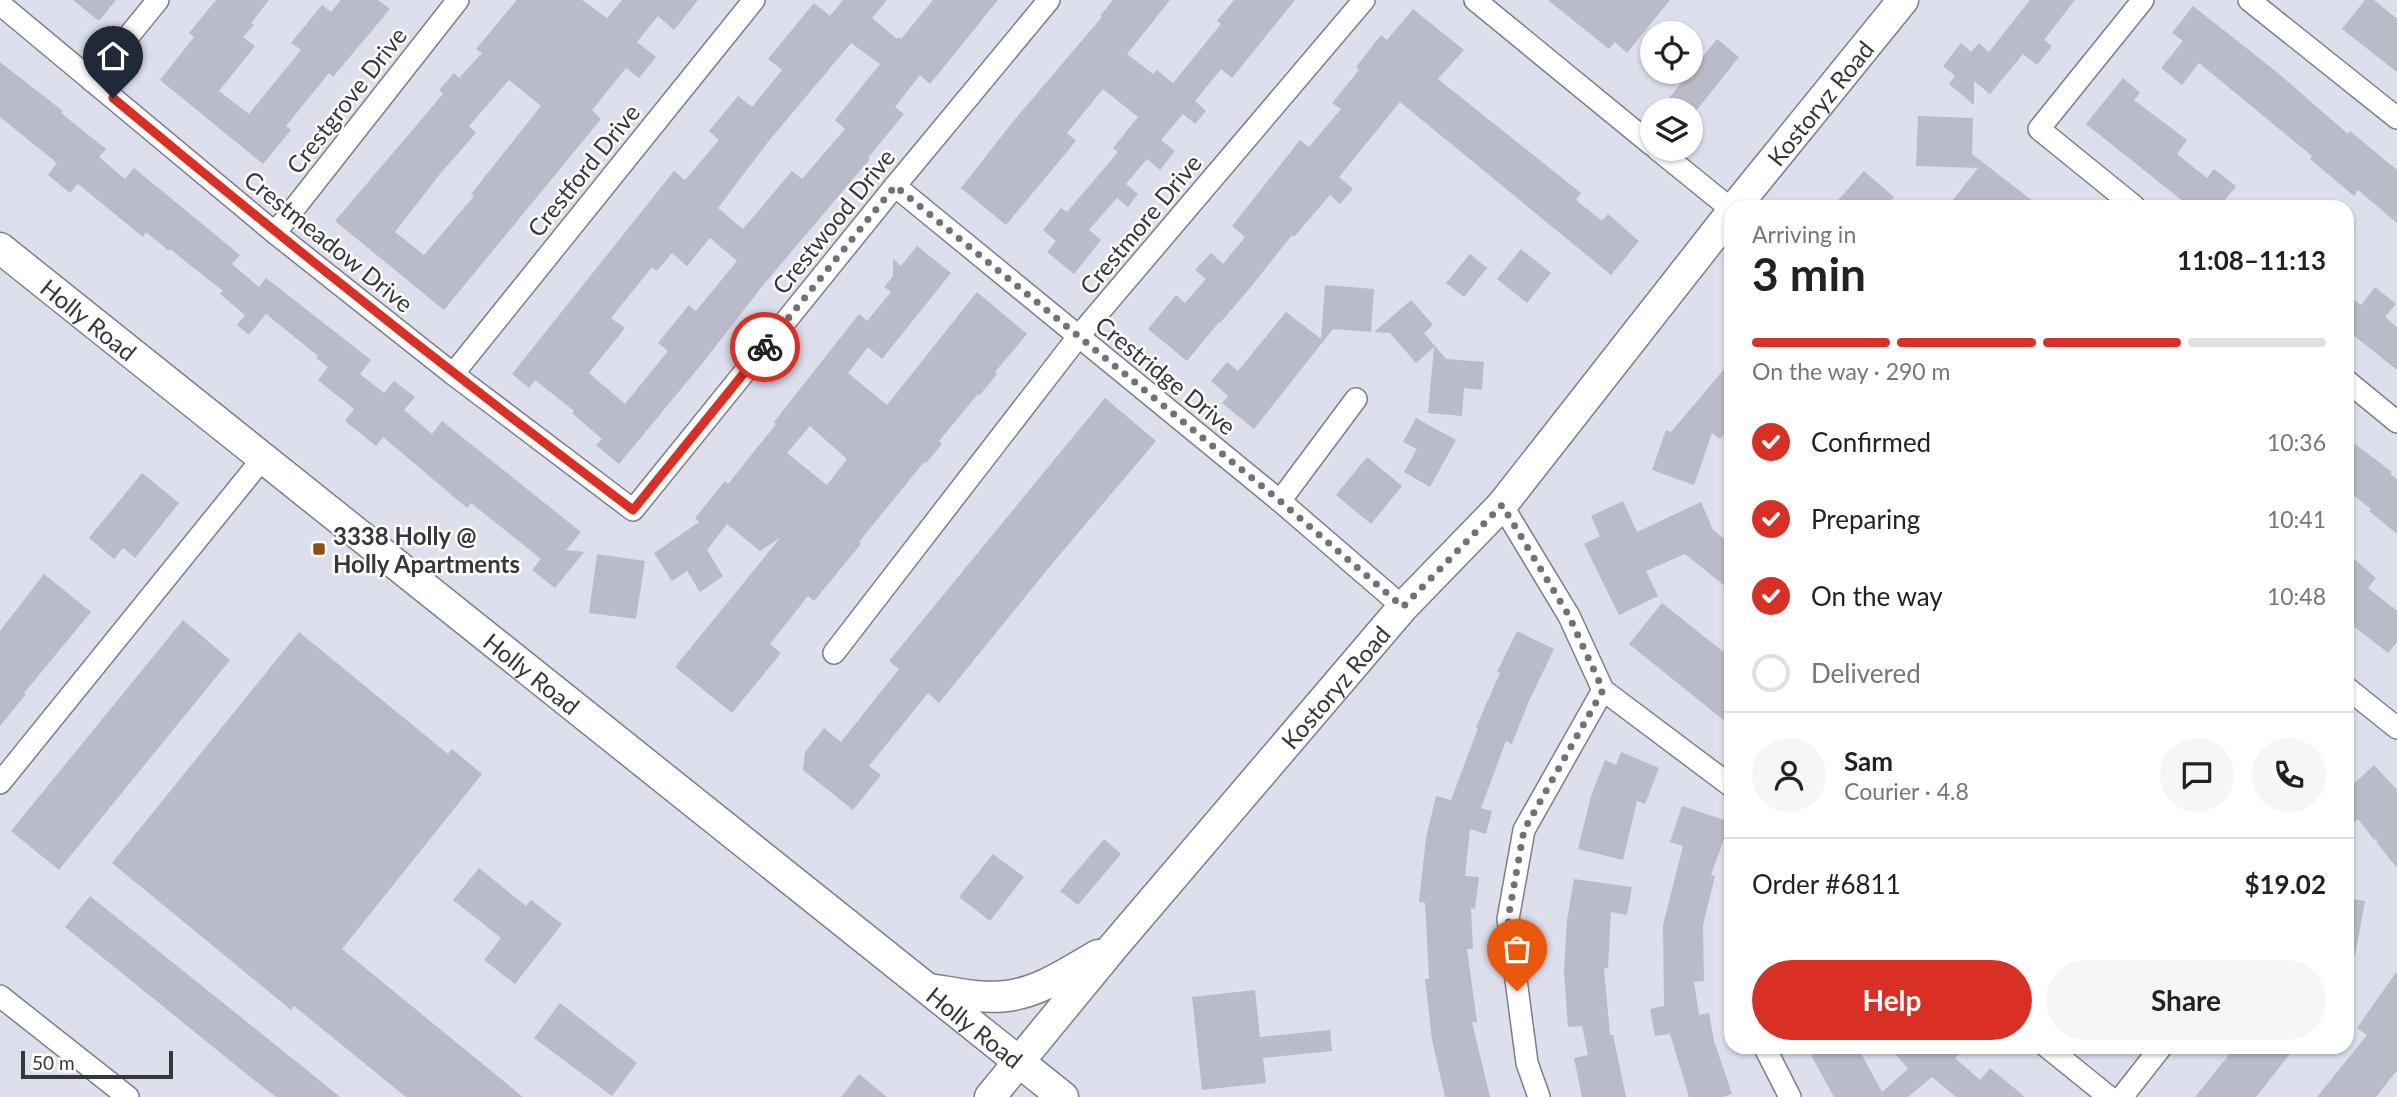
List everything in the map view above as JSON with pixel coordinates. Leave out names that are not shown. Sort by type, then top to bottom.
[{"type":"main road","name":"Kostoryz Road","points":[[1741,200],[1903,0]]},
{"type":"main road","name":"Kostoryz Road","points":[[990,1097],[1114,946],[1403,607],[1502,505],[1724,220]]},
{"type":"main road","name":"Holly Road","points":[[0,247],[1063,1097]]},
{"type":"main road","points":[[928,989],[988,996],[1022,993],[1052,981],[1114,946]]},
{"type":"street","points":[[92,81],[158,0]]},
{"type":"street","name":"Crestgrove Drive","points":[[275,233],[458,0]]},
{"type":"street","name":"Crestford Drive","points":[[453,374],[754,0]]},
{"type":"street","name":"Crestwood Drive","points":[[633,510],[1049,0]]},
{"type":"street","name":"Crestmore Drive","points":[[834,653],[1078,337],[1363,0]]},
{"type":"street","points":[[1475,0],[1640,135]]},
{"type":"street","points":[[2127,200],[2039,129],[2143,0]]},
{"type":"street","points":[[2249,0],[2397,118]]},
{"type":"street","name":"Crestmeadow Drive","points":[[0,4],[275,233],[453,374],[633,510]]},
{"type":"street","points":[[1671,161],[1724,205]]},
{"type":"street","name":"Crestridge Drive","points":[[895,186],[1280,501],[1403,607]]},
{"type":"street","points":[[2354,387],[2397,422]]},
{"type":"street","points":[[1280,501],[1356,399]]},
{"type":"street","points":[[0,783],[263,458]]},
{"type":"street","points":[[1502,505],[1569,616],[1603,690],[1724,781]]},
{"type":"street","points":[[1539,1097],[1527,1063],[1508,919],[1524,830],[1603,690]]},
{"type":"street","points":[[2354,694],[2397,729]]},
{"type":"street","points":[[0,996],[128,1097]]},
{"type":"street","points":[[1768,1054],[1790,1097]]},
{"type":"street","points":[[2056,1054],[2109,1097]]},
{"type":"street","points":[[2122,1097],[2156,1054]]},
{"type":"building","points":[[73,0],[116,0],[99,21]]},
{"type":"building","points":[[216,0],[269,0],[251,23],[254,25],[243,37],[255,46],[219,91],[249,114],[301,50],[291,43],[322,5],[331,12],[341,0],[378,0],[390,9],[333,77],[329,73],[286,126],[291,130],[263,164],[160,80],[194,37],[189,33]]},
{"type":"building","points":[[517,0],[582,0],[607,18],[622,0],[698,0],[674,30],[658,16],[637,42],[656,57],[639,78],[626,68],[592,110],[601,119],[444,310],[335,221],[443,94],[439,90],[454,73],[459,78],[482,53],[476,49]],"holes":[[[509,80],[541,106],[471,194],[474,196],[424,255],[395,232],[476,133],[469,126]]]},
{"type":"building","points":[[843,0],[887,0],[872,18],[897,39],[901,39],[933,0],[998,0],[930,84],[920,75],[895,107],[904,114],[868,158],[870,159],[764,284],[619,464],[596,445],[602,439],[572,413],[574,411],[535,380],[529,388],[512,374],[674,171],[685,180],[719,140],[709,131],[738,96],[752,107],[782,70],[768,59],[814,3],[830,16]],"holes":[[[851,43],[880,64],[835,120],[845,129],[802,179],[792,171],[743,229],[718,208],[768,142]],[[710,238],[737,261],[696,311],[689,305],[658,343],[668,351],[625,404],[589,373],[625,328],[611,318],[652,267],[657,271],[672,253],[687,266]]]},
{"type":"building","points":[[1113,0],[1170,0],[1127,54],[1153,74],[1157,70],[1173,83],[1221,24],[1217,21],[1234,0],[1295,0],[1232,78],[1221,69],[1195,101],[1206,111],[1195,124],[1183,114],[1161,140],[1175,151],[1160,170],[1147,159],[1126,184],[1138,194],[1128,207],[1117,198],[1089,230],[1101,240],[1074,274],[1047,252],[1056,241],[1043,230],[1061,208],[1067,212],[1118,152],[1113,148],[1138,117],[1103,89],[1067,133],[1076,141],[1006,225],[961,188],[1011,124],[1102,17],[1100,16]]},
{"type":"building","points":[[1548,0],[1670,0],[1653,21],[1640,21],[1640,37],[1627,53],[1615,42],[1609,49]]},
{"type":"building","points":[[2030,0],[2075,0],[2044,40],[2052,46],[2037,65],[2023,54],[1990,94],[1974,81],[1974,105],[1949,84],[1955,76],[1943,66],[1961,43],[1971,52],[1979,43],[1989,52]]},
{"type":"building","points":[[2365,0],[2374,0],[2397,19],[2397,72],[2342,29]]},
{"type":"building","points":[[2193,6],[2278,73],[2348,134],[2350,131],[2397,170],[2397,223],[2358,190],[2354,196],[2310,159],[2312,156],[2199,63],[2182,85],[2161,68],[2183,41],[2172,33]]},
{"type":"building","points":[[1413,9],[1464,50],[1438,79],[1581,193],[1576,200],[1602,221],[1608,214],[1639,241],[1611,275],[1400,102],[1339,177],[1353,189],[1340,204],[1330,195],[1294,237],[1292,235],[1187,361],[1148,329],[1176,295],[1185,303],[1206,279],[1195,270],[1211,253],[1223,264],[1245,237],[1232,226],[1300,140],[1309,147],[1341,109],[1332,103],[1359,70],[1356,67],[1381,35],[1387,40]]},
{"type":"building","points":[[1717,39],[1739,57],[1703,102],[1703,98],[1669,98],[1680,84],[1703,84],[1703,56]]},
{"type":"building","points":[[0,62],[106,149],[99,157],[125,179],[134,168],[240,255],[232,264],[259,287],[266,278],[371,360],[360,374],[384,393],[394,381],[415,397],[404,410],[432,434],[442,421],[581,532],[566,550],[584,552],[555,588],[532,570],[541,559],[471,503],[467,508],[383,437],[376,446],[345,421],[354,409],[318,380],[328,367],[316,358],[318,356],[266,314],[249,335],[237,325],[245,315],[220,294],[223,291],[146,232],[143,237],[78,184],[70,193],[48,175],[57,163],[0,117]]},
{"type":"building","points":[[2123,78],[2140,93],[2134,100],[2187,140],[2177,154],[2207,178],[2214,169],[2236,186],[2225,200],[2181,200],[2086,124]]},
{"type":"building","points":[[1918,116],[1973,118],[1972,154],[2031,200],[1953,200],[1978,168],[1916,166]]},
{"type":"building","points":[[1864,171],[1894,197],[1891,200],[1838,200]]},
{"type":"building","points":[[917,246],[951,273],[882,359],[868,347],[848,373],[887,405],[977,292],[1027,334],[995,372],[997,374],[980,395],[978,394],[939,441],[942,444],[926,463],[924,462],[814,601],[808,596],[770,644],[781,653],[732,713],[675,667],[780,538],[760,551],[727,524],[707,550],[723,576],[700,592],[687,571],[672,581],[654,553],[699,522],[695,518],[725,481],[728,484],[859,314],[867,321],[891,292],[884,287],[893,276],[893,259],[901,266]],"holes":[[[810,426],[847,459],[827,485],[787,453]]]},
{"type":"building","points":[[1521,249],[1551,273],[1527,303],[1497,279]]},
{"type":"building","points":[[1470,254],[1487,268],[1464,297],[1446,283]]},
{"type":"building","points":[[1325,285],[1374,289],[1371,332],[1333,329],[1254,429],[1222,403],[1228,396],[1211,381],[1227,362],[1238,371],[1286,312],[1321,339]]},
{"type":"building","points":[[2375,287],[2396,304],[2385,317],[2397,327],[2397,370],[2354,336],[2354,300],[2361,305]]},
{"type":"building","points":[[1411,300],[1433,325],[1424,333],[1446,359],[1484,362],[1482,390],[1464,388],[1462,416],[1428,413],[1434,347],[1416,363],[1390,333],[1374,332]]},
{"type":"building","points":[[1724,369],[1724,434],[1720,439],[1712,433],[1694,485],[1652,470],[1666,430],[1671,432]]},
{"type":"building","points":[[1105,398],[1156,441],[939,703],[928,693],[869,766],[881,775],[853,810],[803,770],[805,752],[824,728],[841,742],[899,669],[889,661]]},
{"type":"building","points":[[1416,418],[1456,440],[1430,487],[1404,472],[1417,449],[1403,442]]},
{"type":"building","points":[[2354,443],[2392,472],[2390,474],[2397,479],[2397,534],[2369,511],[2371,509],[2354,496]]},
{"type":"building","points":[[1367,457],[1402,486],[1371,524],[1336,495]]},
{"type":"building","points":[[142,473],[179,503],[135,558],[123,548],[114,559],[89,538]]},
{"type":"building","points":[[1623,501],[1637,532],[1701,502],[1713,530],[1724,539],[1724,585],[1685,554],[1646,571],[1658,596],[1619,615],[1584,544],[1600,536],[1591,516]]},
{"type":"building","points":[[597,554],[645,561],[636,619],[589,613]]},
{"type":"building","points":[[2354,559],[2376,578],[2368,588],[2397,611],[2397,642],[2388,653],[2354,626]]},
{"type":"building","points":[[44,574],[91,612],[0,726],[0,631]]},
{"type":"building","points":[[1662,603],[1724,652],[1724,720],[1629,644]]},
{"type":"building","points":[[183,620],[230,660],[59,870],[11,831]]},
{"type":"building","points":[[1517,631],[1554,649],[1512,744],[1506,741],[1481,808],[1492,811],[1486,834],[1470,829],[1465,876],[1479,877],[1475,909],[1471,908],[1473,949],[1467,949],[1477,1022],[1472,1022],[1490,1097],[1445,1097],[1432,1040],[1425,979],[1429,979],[1425,903],[1419,902],[1426,838],[1436,796],[1451,800],[1478,728],[1476,727],[1500,673],[1497,672]]},
{"type":"building","points":[[299,632],[448,754],[452,749],[482,774],[342,949],[523,1097],[406,1097],[294,1006],[291,1010],[112,863]]},
{"type":"building","points":[[1621,752],[1659,768],[1645,804],[1637,801],[1623,860],[1578,849],[1591,796],[1605,760],[1616,765]]},
{"type":"building","points":[[2374,765],[2397,790],[2397,868],[2377,843],[2376,836],[2375,841],[2358,819],[2354,823],[2354,784]]},
{"type":"building","points":[[1682,806],[1724,820],[1724,839],[1711,875],[1715,876],[1703,925],[1704,981],[1694,982],[1699,1015],[1709,1013],[1714,1041],[1732,1094],[1723,1097],[1689,1097],[1670,1034],[1655,1036],[1650,1009],[1664,1006],[1663,925],[1683,846],[1670,842]]},
{"type":"building","points":[[1104,839],[1121,854],[1078,905],[1060,891]]},
{"type":"building","points":[[993,854],[1024,877],[990,921],[959,897]]},
{"type":"building","points":[[479,868],[526,906],[531,900],[562,924],[515,984],[484,960],[501,938],[453,900]]},
{"type":"building","points":[[1574,879],[1632,887],[1627,915],[1611,912],[1608,968],[1604,968],[1610,1035],[1613,1035],[1626,1097],[1582,1097],[1574,1058],[1588,1055],[1582,1026],[1568,1027],[1564,971],[1567,920]]},
{"type":"building","points":[[90,896],[340,1097],[276,1097],[249,1076],[65,927]]},
{"type":"building","points":[[2354,899],[2365,901],[2354,955]]},
{"type":"building","points":[[2397,971],[2397,1070],[2376,1097],[2317,1097],[2367,1035],[2357,1028]]},
{"type":"building","points":[[1255,990],[1260,1037],[1330,1030],[1332,1051],[1263,1058],[1266,1083],[1202,1090],[1192,997]]},
{"type":"building","points":[[560,1003],[637,1063],[612,1096],[534,1038]]},
{"type":"building","points":[[1811,1054],[1861,1054],[1882,1092],[1908,1069],[1896,1054],[1960,1054],[1955,1058],[1980,1080],[1990,1068],[2025,1097],[1956,1097],[1932,1077],[1908,1097],[1834,1097]]},
{"type":"building","points":[[2230,1054],[2290,1054],[2256,1097],[2195,1097]]},
{"type":"building","points":[[859,1074],[887,1097],[841,1097]]},
{"type":"way so far","points":[[765,347],[895,186],[1280,501],[1403,607],[1502,505],[1569,616],[1603,690],[1524,830],[1508,919],[1517,991]]},
{"type":"place","name":"3338 Holly @ Holly Apartments","points":[[319,549]]},
{"type":"route","points":[[113,98],[275,233],[453,374],[633,510],[765,347]]}]
